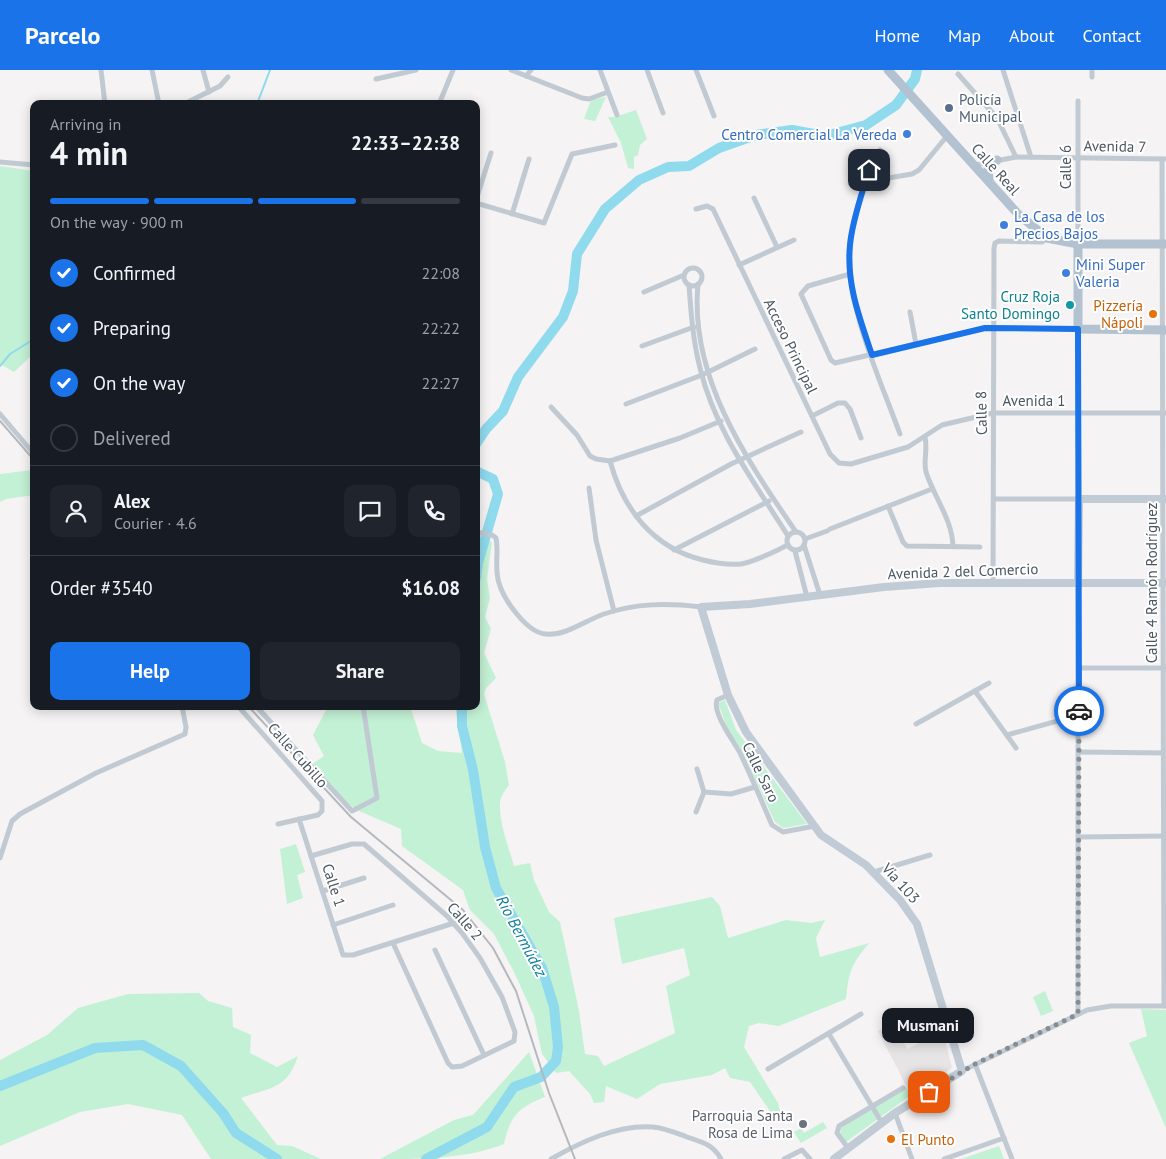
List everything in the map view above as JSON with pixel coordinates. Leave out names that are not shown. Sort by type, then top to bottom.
[{"type":"main road","name":"Calle Real","points":[[888,70],[1018,214],[1047,238]]},
{"type":"main road","points":[[989,180],[988,168],[997,160]]},
{"type":"main road","points":[[1047,238],[1078,244],[1164,244]]},
{"type":"main road","name":"Calle 6","points":[[1078,244],[1078,329]]},
{"type":"main road","points":[[1078,329],[1164,330]]},
{"type":"main road","points":[[1079,499],[1165,499]]},
{"type":"main road","name":"Calle 6","points":[[1078,582],[1079,499]]},
{"type":"main road","name":"Avenida 2 del Comercio","points":[[701,607],[807,597],[912,584],[1164,583]]},
{"type":"main road","name":"Vía 103","points":[[701,607],[728,695],[746,732],[815,826],[830,842],[859,859],[874,872],[908,909],[920,932],[962,1071]]},
{"type":"main road","points":[[834,1159],[895,1113],[962,1071]]},
{"type":"street","points":[[102,70],[105,100]]},
{"type":"street","points":[[152,70],[158,100]]},
{"type":"street","points":[[203,70],[208,92]]},
{"type":"street","points":[[376,79],[416,70]]},
{"type":"street","points":[[441,100],[453,70]]},
{"type":"street","points":[[511,70],[582,98],[589,99],[608,92]]},
{"type":"street","points":[[526,76],[531,70]]},
{"type":"street","points":[[600,70],[616,115]]},
{"type":"street","points":[[647,70],[663,113]]},
{"type":"street","points":[[696,70],[714,116]]},
{"type":"street","points":[[1003,70],[1031,157]]},
{"type":"street","points":[[1092,70],[1092,77]]},
{"type":"street","points":[[958,74],[997,118],[1016,157]]},
{"type":"street","points":[[192,100],[220,86],[228,77]]},
{"type":"street","name":"Calle 6","points":[[1078,101],[1078,244]]},
{"type":"street","points":[[865,182],[912,174],[919,170],[947,136]]},
{"type":"street","points":[[480,203],[544,223],[572,154],[615,145]]},
{"type":"street","points":[[880,150],[872,157],[865,182],[850,244],[850,274],[856,308],[900,434]]},
{"type":"street","points":[[480,189],[491,153]]},
{"type":"street","name":"Avenida 7","points":[[975,165],[1016,157],[1164,159]]},
{"type":"street","points":[[512,214],[529,159]]},
{"type":"street","name":"Calle 4 Ramón Rodríguez","points":[[1164,159],[1165,1006]]},
{"type":"street","points":[[0,162],[30,165]]},
{"type":"street","points":[[754,198],[777,248]]},
{"type":"street","name":"Acceso Principal","points":[[696,209],[707,206],[713,209],[830,454],[839,463],[852,464],[887,453]]},
{"type":"street","name":"Calle 8","points":[[993,583],[992,328],[995,243],[999,241],[1042,242],[1047,238]]},
{"type":"street","points":[[739,265],[794,240]]},
{"type":"street","points":[[644,292],[684,275],[690,268],[699,270],[702,277],[698,284],[699,326],[708,372],[726,419],[746,457],[796,532],[802,534],[820,595]]},
{"type":"street","points":[[850,274],[808,286],[801,294],[831,360],[835,363],[992,328],[1078,329]]},
{"type":"street","points":[[684,275],[685,281],[689,285],[692,327],[702,375],[719,422],[739,460],[788,536],[788,545]]},
{"type":"street","points":[[689,285],[698,284]]},
{"type":"street","points":[[910,312],[916,344]]},
{"type":"street","points":[[642,346],[699,326]]},
{"type":"street","name":"Calle 6","points":[[1078,329],[1080,412],[1079,499]]},
{"type":"street","points":[[626,404],[702,375],[755,348]]},
{"type":"street","points":[[812,416],[838,403],[845,403],[850,409],[861,438]]},
{"type":"street","points":[[551,407],[577,435],[590,456],[610,461],[680,438],[726,419]]},
{"type":"street","name":"Avenida 1","points":[[887,453],[908,447],[942,425],[993,413],[1080,412],[1165,414]]},
{"type":"street","points":[[0,414],[30,449]]},
{"type":"street","points":[[636,516],[739,460],[801,432]]},
{"type":"street","points":[[924,436],[928,449],[925,466],[932,489],[951,529],[953,546]]},
{"type":"street","points":[[610,461],[618,486],[636,516],[653,534],[674,550],[712,562],[735,564],[754,560],[788,545]]},
{"type":"street","points":[[589,488],[596,540],[614,611]]},
{"type":"street","points":[[795,550],[801,549],[805,542],[828,530],[932,489]]},
{"type":"street","points":[[994,498],[1079,499]]},
{"type":"street","points":[[674,550],[773,499]]},
{"type":"street","points":[[888,506],[903,542],[907,546],[980,547]]},
{"type":"street","points":[[788,536],[796,532]]},
{"type":"street","points":[[480,533],[492,535],[497,544],[495,570],[500,586],[513,610],[532,629],[540,633],[556,634],[614,611],[657,603],[701,607]]},
{"type":"street","points":[[788,545],[795,550],[807,597]]},
{"type":"street","name":"Calle 6","points":[[1078,582],[1078,1014]]},
{"type":"street","points":[[1079,668],[1165,668]]},
{"type":"street","points":[[916,724],[989,684]]},
{"type":"street","points":[[975,691],[1016,748]]},
{"type":"street","name":"Calle Saro","points":[[728,695],[717,700],[716,706],[728,737],[740,753],[776,829],[783,832],[815,826]]},
{"type":"street","points":[[0,858],[12,821],[20,814],[96,773],[185,734],[186,727],[183,710]]},
{"type":"street","name":"Calle Cubillo","points":[[242,710],[322,801],[322,811],[318,815],[278,824]]},
{"type":"street","points":[[260,710],[352,811],[377,798],[364,710]]},
{"type":"street","points":[[1007,735],[1079,715]]},
{"type":"street","points":[[1079,752],[1164,753]]},
{"type":"street","points":[[696,812],[704,792],[697,769]]},
{"type":"street","points":[[704,792],[731,794],[755,787]]},
{"type":"street","name":"Calle 1","points":[[299,819],[343,955],[347,956],[393,943]]},
{"type":"street","points":[[1079,837],[1165,836]]},
{"type":"street","name":"Calle 2","points":[[311,856],[352,844],[364,844],[454,923],[490,974],[502,997],[516,1037],[510,1044],[484,1055]]},
{"type":"street","points":[[874,872],[930,855]]},
{"type":"street","points":[[323,891],[364,878]]},
{"type":"street","points":[[333,924],[394,905]]},
{"type":"street","points":[[434,950],[484,1055],[462,1066],[452,1067],[448,1063],[393,943],[454,923]]},
{"type":"street","points":[[962,1071],[1078,1014],[1111,1006],[1165,1006]]},
{"type":"street","points":[[768,1069],[861,1014]]},
{"type":"street","points":[[829,1034],[882,1123]]},
{"type":"street","points":[[975,1064],[1012,1159]]},
{"type":"street","points":[[848,1148],[837,1133],[839,1126],[903,1088]]},
{"type":"street","points":[[895,1113],[912,1159]]},
{"type":"street","points":[[551,1159],[570,1148],[606,1134],[640,1127],[655,1127],[710,1145],[721,1159]]},
{"type":"street","points":[[944,1159],[1004,1138]]},
{"type":"street","points":[[784,1159],[802,1150],[810,1159]]},
{"type":"shaded area","points":[[894,1022],[907,1049],[943,1032],[952,1068],[911,1095],[878,1031]]},
{"type":"green space","points":[[606,97],[595,121],[584,119],[591,100]]},
{"type":"green space","points":[[636,110],[647,139],[640,145],[638,155],[634,157],[634,169],[628,168],[621,143],[608,117],[615,117]]},
{"type":"green space","points":[[0,166],[30,170],[30,357],[14,372],[0,364]]},
{"type":"green space","points":[[30,470],[30,496],[6,499],[0,502],[0,474]]},
{"type":"green space","points":[[480,538],[492,542],[487,579],[490,598],[485,617],[491,629],[484,653],[496,678],[486,688],[484,694],[505,762],[509,785],[500,801],[501,822],[514,866],[530,863],[534,880],[549,912],[560,922],[579,1011],[585,1054],[598,1056],[604,1066],[675,1033],[666,986],[690,975],[684,948],[622,964],[614,918],[712,897],[720,906],[728,938],[786,920],[811,923],[825,920],[816,938],[820,957],[869,943],[858,957],[852,969],[846,999],[779,1026],[759,1023],[749,1026],[744,1047],[778,1103],[781,1115],[774,1117],[750,1082],[730,1078],[725,1068],[712,1075],[660,1084],[637,1099],[606,1086],[604,1102],[594,1103],[590,1094],[569,1071],[556,1073],[542,1054],[534,1016],[514,972],[494,934],[470,910],[463,890],[402,846],[401,829],[359,811],[344,801],[311,765],[324,756],[313,735],[326,710],[411,710],[422,743],[438,751],[462,753],[456,710],[480,710]]},
{"type":"green space","points":[[725,700],[736,730],[807,824],[783,828],[775,822],[742,751],[728,730],[718,703]]},
{"type":"green space","points":[[296,844],[305,872],[297,875],[303,898],[287,904],[280,849]]},
{"type":"green space","points":[[1045,991],[1053,1011],[1041,1016],[1033,997]]},
{"type":"green space","points":[[199,993],[208,1001],[232,1008],[233,1027],[251,1035],[250,1053],[277,1067],[298,1056],[294,1067],[283,1081],[269,1089],[241,1098],[277,1145],[292,1146],[321,1159],[211,1159],[182,1115],[128,1104],[80,1112],[0,1146],[0,1060],[47,1035],[78,1008],[128,994]]},
{"type":"green space","points":[[1141,1009],[1166,1010],[1166,1128],[1129,1043],[1147,1036]]},
{"type":"green space","points":[[529,1052],[545,1097],[528,1105],[517,1114],[509,1126],[504,1144],[474,1153],[459,1155],[380,1159],[454,1120],[473,1115]]},
{"type":"green space","points":[[906,1087],[911,1095],[846,1142],[840,1133],[842,1126]]},
{"type":"green space","points":[[823,1122],[827,1128],[801,1143],[794,1132],[801,1128],[804,1133]]},
{"type":"green space","points":[[999,1146],[1004,1159],[961,1159]]},
{"type":"waterway","points":[[259,100],[270,70]]},
{"type":"waterway","name":"Río Bermúdez","points":[[480,438],[503,411],[518,377],[563,317],[573,291],[577,254],[605,209],[639,180],[668,167],[689,166],[719,148],[756,135],[792,130],[825,136],[866,125],[896,105],[915,79],[917,70]]},
{"type":"waterway","points":[[0,366],[10,354],[30,342]]},
{"type":"waterway","name":"Río Bermúdez","points":[[480,473],[493,479],[498,494],[480,556]]},
{"type":"waterway","name":"Río Bermúdez","points":[[426,1159],[487,1127],[514,1087],[541,1077],[556,1061],[558,1047],[554,1007],[542,968],[496,888],[485,847],[473,770],[462,726],[462,710]]},
{"type":"waterway","name":"Río Bermúdez","points":[[0,1086],[95,1048],[143,1045],[181,1066],[223,1113],[236,1133],[277,1159]]},
{"type":"railway","points":[[0,421],[30,455]]},
{"type":"railway","points":[[252,710],[351,817],[463,910],[493,948],[516,991],[549,1093],[575,1159]]},
{"type":"way so far","points":[[929,1092],[975,1064],[1078,1014],[1079,711]]},
{"type":"place","name":"Policía Municipal","points":[[949,108]]},
{"type":"place","name":"Centro Comercial La Vereda","points":[[907,134]]},
{"type":"place","name":"La Casa de los Precios Bajos","points":[[1004,225]]},
{"type":"place","name":"Mini Super Valeria","points":[[1066,273]]},
{"type":"place","name":"Cruz Roja Santo Domingo","points":[[1070,305]]},
{"type":"place","name":"Pizzería Nápoli","points":[[1153,314]]},
{"type":"place","name":"Musmani","points":[[929,1092]]},
{"type":"place","name":"Parroquia Santa Rosa de Lima","points":[[803,1124]]},
{"type":"place","name":"El Punto","points":[[891,1139]]},
{"type":"route","points":[[869,170],[850,244],[850,274],[856,308],[872,355],[985,328],[1078,329],[1080,412],[1079,711]]}]
